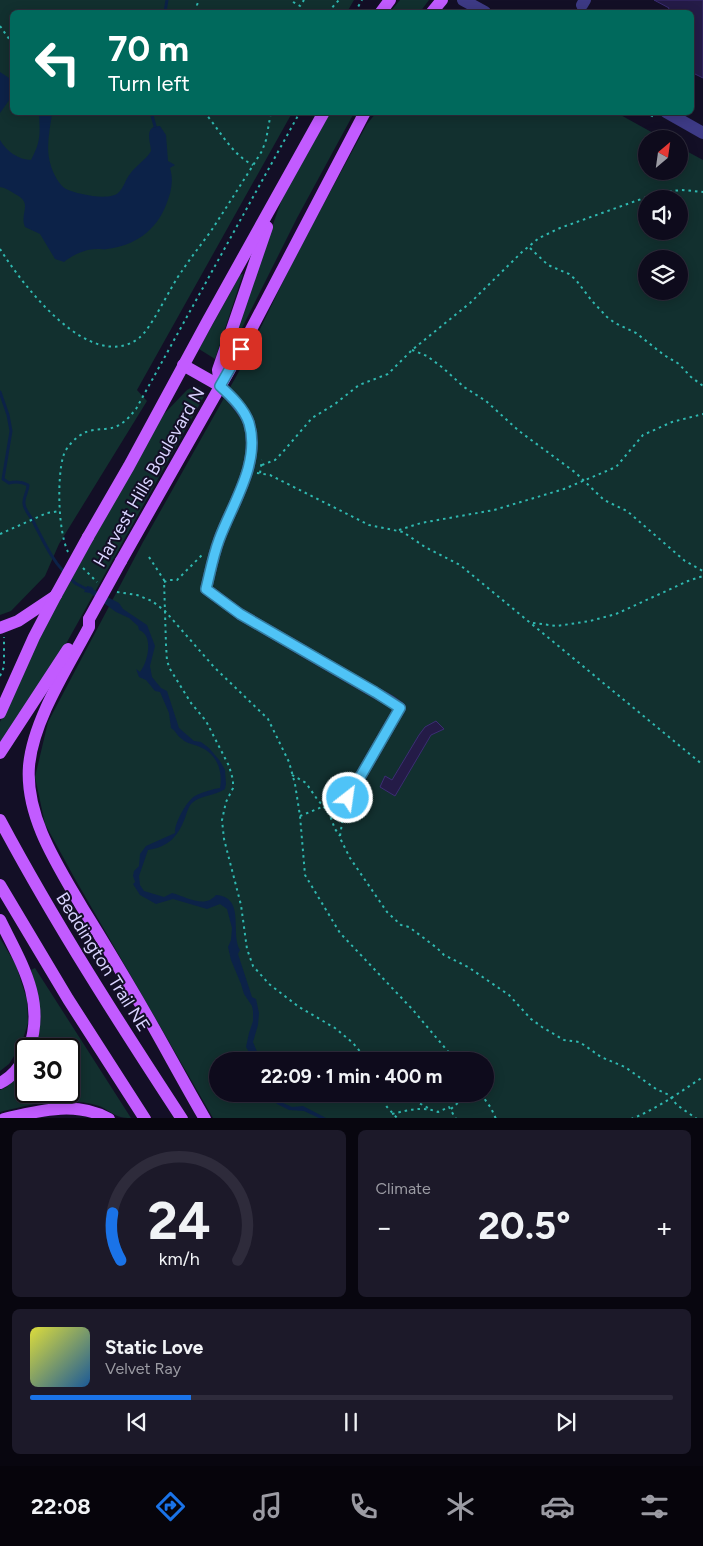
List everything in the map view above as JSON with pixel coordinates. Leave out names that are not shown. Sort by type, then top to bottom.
[{"type":"main road","points":[[434,10],[442,0]]},
{"type":"main road","name":"Harvest Hills Boulevard N","points":[[0,713],[34,637],[56,595],[322,115]]},
{"type":"main road","name":"Harvest Hills Boulevard N","points":[[89,619],[220,386],[363,115]]},
{"type":"main road","points":[[220,386],[218,370],[280,191]]},
{"type":"main road","points":[[183,365],[220,386]]},
{"type":"main road","points":[[2,630],[56,595]]},
{"type":"main road","points":[[0,753],[28,708],[60,663],[81,626],[89,619]]},
{"type":"main road","points":[[89,619],[89,627],[46,709],[33,747],[29,764],[29,778],[34,808],[45,840],[66,881],[132,990],[205,1118]]},
{"type":"main road","name":"Beddington Trail NE","points":[[0,820],[91,978],[182,1118]]},
{"type":"main road","points":[[0,884],[68,999],[145,1118]]},
{"type":"main road","points":[[0,920],[32,990],[36,1020],[33,1038]]},
{"type":"main road","points":[[0,1083],[5,1081],[15,1071]]},
{"type":"main road","points":[[4,1118],[60,1108],[89,1110],[109,1118]]},
{"type":"street","points":[[463,0],[481,10]]},
{"type":"street","points":[[671,115],[703,133]]},
{"type":"street","points":[[220,386],[243,411],[249,422],[251,440],[248,474],[220,538],[206,589],[240,614],[400,708],[348,798]]},
{"type":"path","points":[[293,2],[300,6],[304,0]]},
{"type":"path","points":[[330,10],[339,0]]},
{"type":"path","points":[[0,26],[10,41]]},
{"type":"path","points":[[206,115],[226,142],[243,160],[253,165]]},
{"type":"path","points":[[0,248],[36,298],[59,320],[87,340],[101,345],[120,346],[130,343],[145,333],[171,287],[212,229],[265,146],[270,115]]},
{"type":"path","points":[[70,556],[60,511],[63,456],[75,439],[86,432],[119,426],[136,409],[298,115]]},
{"type":"path","points":[[262,464],[275,460],[282,454],[312,418],[335,404],[359,385],[388,374],[412,350],[470,303],[540,238],[560,228],[661,192],[682,190],[703,192]]},
{"type":"path","points":[[529,247],[548,265],[570,274],[607,317],[649,342],[664,355],[679,364],[690,377],[703,386]]},
{"type":"path","points":[[412,350],[427,356],[443,368],[464,387],[486,401],[519,431],[584,480],[604,500],[627,511],[685,562],[703,571]]},
{"type":"path","points":[[397,530],[494,510],[564,489],[616,467],[643,435],[672,422],[703,414]]},
{"type":"path","points":[[248,474],[260,472],[270,475],[368,525],[403,532],[425,547],[460,565],[703,764]]},
{"type":"path","points":[[0,534],[47,514],[60,511]]},
{"type":"path","points":[[164,582],[176,580],[220,538]]},
{"type":"path","points":[[149,558],[164,582],[167,661],[170,669],[206,722],[229,766],[233,780],[222,820],[224,838],[241,905],[247,949],[253,966],[269,984],[299,1007],[335,1028],[360,1052]]},
{"type":"path","points":[[81,566],[102,586]]},
{"type":"path","points":[[530,623],[557,626],[616,614],[703,576]]},
{"type":"path","points":[[113,591],[137,595],[152,601],[165,612],[214,667],[268,719],[289,762],[300,816],[305,875],[340,933],[448,1052]]},
{"type":"path","points":[[0,676],[4,667],[2,630]]},
{"type":"path","points":[[292,775],[306,783],[317,800],[324,806],[350,858],[386,912],[401,925],[409,927],[444,955],[468,967],[509,995],[531,1019],[542,1027],[564,1040],[579,1042],[601,1057],[625,1067],[671,1097],[686,1112],[697,1118]]},
{"type":"path","points":[[300,816],[324,806],[340,794],[353,800],[344,817],[340,836]]},
{"type":"path","points":[[631,1118],[647,1112],[703,1077]]},
{"type":"path","points":[[385,1102],[392,1114],[398,1118]]},
{"type":"path","points":[[417,1102],[438,1112],[449,1107],[452,1109]]},
{"type":"path","points":[[452,1109],[459,1102]]},
{"type":"path","points":[[487,1102],[496,1118]]},
{"type":"path","points":[[392,1114],[411,1109],[428,1108]]},
{"type":"path","points":[[452,1109],[456,1118]]},
{"type":"green space","points":[[0,0],[354,0],[348,10],[10,10],[10,115],[291,115],[137,390],[147,401],[59,544],[45,576],[11,611],[0,615]]},
{"type":"green space","points":[[400,0],[429,0],[422,10],[392,10]]},
{"type":"green space","points":[[329,115],[353,115],[297,218],[235,342],[232,340],[283,196]]},
{"type":"green space","points":[[374,115],[621,115],[648,130],[638,130],[638,180],[688,180],[688,152],[703,160],[703,1118],[213,1118],[45,824],[35,777],[48,722],[143,542],[242,366],[298,251],[367,124]]},
{"type":"green space","points":[[243,274],[215,359],[199,349],[240,275]]},
{"type":"green space","points":[[194,386],[199,387],[206,393],[43,685],[0,746],[0,722],[41,633],[163,415],[187,390]]},
{"type":"green space","points":[[0,938],[16,965],[27,1000],[28,1023],[23,1038],[15,1038],[15,1054],[9,1064],[0,1071]]},
{"type":"green space","points":[[35,968],[80,1038],[37,1038],[40,1010],[31,970]]},
{"type":"green space","points":[[80,1038],[131,1118],[117,1116],[99,1106],[80,1102]]},
{"type":"green space","points":[[15,1078],[15,1103],[43,1103],[0,1112],[0,1090],[7,1087]]},
{"type":"water","points":[[0,72],[10,79],[10,99],[0,113]]},
{"type":"water","points":[[39,115],[52,115],[48,153],[53,172],[61,185],[77,193],[100,197],[114,195],[120,191],[128,176],[151,151],[150,131],[152,128],[160,126],[166,135],[168,161],[175,165],[170,168],[172,182],[168,200],[162,214],[150,230],[126,245],[86,251],[76,254],[64,262],[55,259],[40,234],[25,227],[25,205],[21,197],[0,187],[0,140],[13,154],[26,160],[31,160],[37,148],[40,127]]},
{"type":"water","points":[[87,586],[92,587],[94,590],[119,603],[123,609],[147,625],[155,646],[150,666],[152,677],[161,688],[167,691],[179,728],[194,741],[201,742],[209,748],[225,770],[225,789],[195,800],[172,840],[155,849],[148,850],[139,876],[140,885],[144,891],[164,897],[172,893],[201,902],[211,899],[216,895],[225,897],[231,902],[236,917],[236,935],[240,950],[238,954],[252,997],[256,999],[259,1013],[253,1042],[257,1052],[249,1052],[246,1047],[253,1021],[253,1011],[244,994],[231,960],[228,947],[232,928],[227,909],[220,904],[207,909],[173,899],[156,904],[140,895],[133,884],[135,882],[134,871],[139,866],[140,854],[146,846],[175,833],[179,818],[192,798],[204,792],[220,788],[221,775],[218,764],[206,750],[184,741],[171,728],[169,713],[160,692],[155,691],[146,680],[139,677],[136,669],[140,672],[143,668],[148,649],[147,637],[144,633],[129,618],[116,612],[90,593],[84,592]]},
{"type":"water","points":[[276,1102],[282,1102],[292,1107],[303,1106],[326,1118],[319,1118],[304,1111],[289,1110]]},
{"type":"building","points":[[654,0],[703,0],[703,78],[694,74],[694,10],[668,10],[669,8]]},
{"type":"building","points":[[436,721],[444,729],[431,735],[395,796],[380,787],[385,776],[392,780],[419,735],[425,727]]},
{"type":"waterway","points":[[165,10],[167,0]]},
{"type":"waterway","points":[[152,115],[155,126]]},
{"type":"waterway","points":[[0,392],[11,431],[3,479],[9,483],[18,482],[28,485],[24,501],[26,510],[51,555],[64,572]]},
{"type":"waterway","points":[[69,577],[75,583],[88,590]]},
{"type":"route","points":[[241,349],[220,386],[243,411],[249,422],[251,440],[248,474],[218,541],[206,589],[240,614],[400,708],[348,798]]}]
